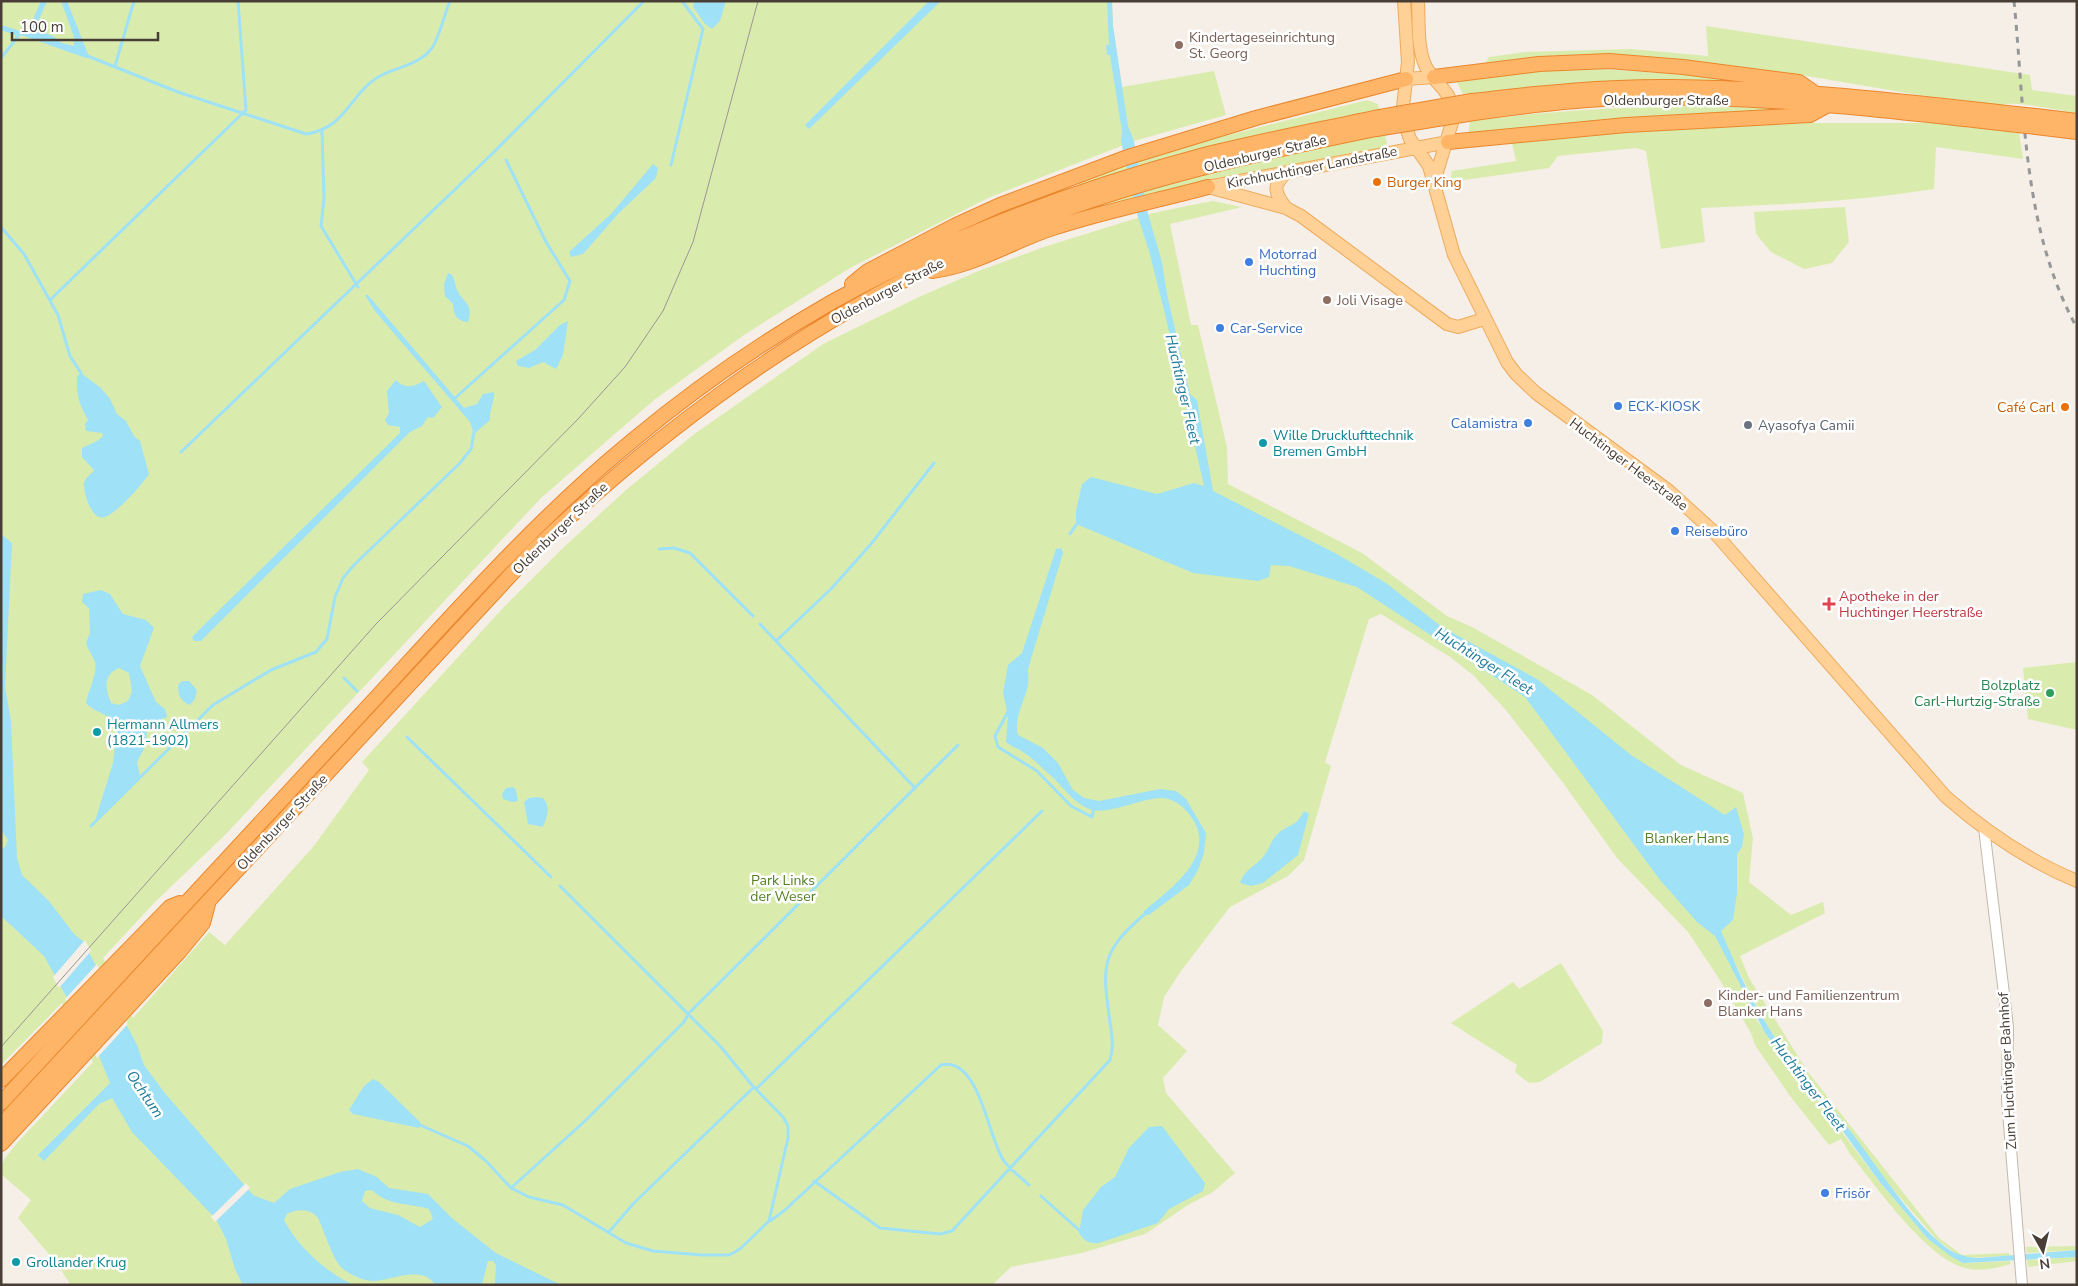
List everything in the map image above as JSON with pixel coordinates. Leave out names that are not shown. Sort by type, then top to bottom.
[{"type":"highway","points":[[1434,77],[1539,64],[1609,61],[1683,67],[1799,82],[1816,94]]},
{"type":"highway","points":[[829,304],[868,271],[956,225],[1000,205],[1131,156],[1256,118],[1406,80]]},
{"type":"highway","points":[[1473,107],[1560,91],[1672,87],[1816,94],[2036,121],[2077,121]]},
{"type":"highway","name":"Oldenburger Straße","points":[[6,1099],[71,1019],[192,897],[490,575],[582,485],[632,440],[713,378],[829,304],[903,265],[977,233],[1070,197],[1272,150],[1375,123],[1473,107],[1620,98],[1756,100],[2017,119]]},
{"type":"highway","points":[[1448,142],[1626,124],[1810,115],[1828,105]]},
{"type":"highway","points":[[2036,121],[2077,132]]},
{"type":"highway","name":"Oldenburger Straße","points":[[1,1125],[84,1045],[125,1001],[208,901],[502,584],[549,536],[613,477],[704,404],[767,360],[822,326],[920,272],[1017,228],[1136,181]]},
{"type":"highway","points":[[920,272],[952,268],[1054,228],[1141,203],[1208,187]]},
{"type":"highway","points":[[1,1080],[71,1019]]},
{"type":"highway","points":[[1,1144],[84,1045]]},
{"type":"main road","name":"Kirchhuchtinger Landstraße","points":[[1404,1],[1408,45],[1402,116],[1406,131],[1425,158],[1434,182],[1454,256],[1484,318]]},
{"type":"main road","points":[[1418,1],[1423,58],[1434,77],[1446,90],[1454,116],[1448,142],[1434,182]]},
{"type":"main road","points":[[1406,80],[1434,77]]},
{"type":"main road","name":"Kirchhuchtinger Landstraße","points":[[1208,187],[1448,142]]},
{"type":"main road","points":[[1286,208],[1276,189],[1277,181],[1288,172]]},
{"type":"main road","points":[[1208,187],[1286,208],[1340,243],[1447,324],[1458,327],[1484,318]]},
{"type":"main road","name":"Huchtinger Heerstraße","points":[[1484,318],[1499,349],[1516,374],[1559,410],[1669,491],[1714,532],[1930,781],[1984,828],[2022,853],[2077,881]]},
{"type":"street","name":"Zum Huchtinger Bahnhof","points":[[1984,828],[2008,1027],[2007,1099],[2022,1285]]},
{"type":"green space","name":"Park Links der Weser","points":[[1,1],[1112,1],[1113,26],[1122,87],[1214,71],[1226,115],[1134,141],[988,198],[850,268],[744,335],[654,400],[541,498],[225,835],[155,902],[103,958],[133,1018],[209,932],[225,945],[313,847],[369,770],[362,762],[503,608],[565,546],[626,490],[693,435],[823,344],[919,297],[976,272],[1044,247],[1153,213],[1213,201],[1242,207],[1170,224],[1191,325],[1198,325],[1227,447],[1228,484],[1362,553],[1447,616],[1472,627],[1592,695],[1681,765],[1743,793],[1753,838],[1749,882],[1791,915],[1823,902],[1825,913],[1740,956],[1749,978],[1808,1072],[1939,1238],[1962,1255],[2009,1253],[2010,1256],[1962,1258],[1937,1240],[1882,1177],[1849,1129],[1782,1048],[1764,1021],[1733,959],[1755,1018],[1879,1181],[1928,1239],[1963,1263],[2010,1261],[2011,1264],[1976,1270],[1965,1268],[1950,1261],[1918,1236],[1888,1202],[1850,1154],[1841,1139],[1829,1145],[1790,1096],[1755,1045],[1751,1033],[1718,977],[1688,932],[1617,858],[1561,780],[1505,709],[1473,675],[1450,657],[1381,614],[1369,619],[1325,762],[1331,766],[1304,860],[1288,876],[1230,907],[1181,971],[1164,997],[1158,1025],[1187,1051],[1163,1078],[1166,1093],[1235,1173],[1213,1192],[1188,1205],[1145,1234],[1082,1253],[1011,1267],[992,1285],[71,1285],[54,1260],[18,1218],[31,1200],[1,1174],[1,1166],[5,1158],[18,1142],[93,1062],[62,1003],[1,1065]]},
{"type":"green space","points":[[1706,26],[2030,75],[2032,90],[2077,96],[2077,113],[2027,105],[2002,105],[1919,95],[1795,74],[1709,64],[1485,64],[1489,57],[1525,52],[1631,49],[1708,56]]},
{"type":"green space","points":[[1588,68],[1734,78],[1734,83],[1583,82],[1463,94],[1455,79],[1519,71]]},
{"type":"green space","points":[[1367,100],[1378,104],[1379,109],[1153,161],[1079,186],[1078,181],[1145,156]]},
{"type":"green space","points":[[1697,106],[1786,109],[1786,111],[1468,134],[1470,121],[1584,110]]},
{"type":"green space","points":[[1809,123],[1945,123],[2019,132],[2023,159],[1936,147],[1934,189],[1818,202],[1701,208],[1705,242],[1661,249],[1646,151],[1636,148],[1558,156],[1549,168],[1450,182],[1452,171],[1516,161],[1511,139],[1656,129]]},
{"type":"green space","points":[[1385,135],[1387,144],[1378,149],[1179,188],[1046,223],[1129,196],[1213,172],[1256,161]]},
{"type":"green space","points":[[1845,207],[1849,242],[1832,263],[1804,269],[1771,252],[1756,234],[1754,212]]},
{"type":"green space","points":[[2077,662],[2077,730],[2028,719],[2023,668]]},
{"type":"green space","points":[[1561,963],[1603,1031],[1602,1043],[1540,1082],[1529,1083],[1515,1072],[1517,1065],[1451,1023],[1513,982],[1519,989]]},
{"type":"green space","points":[[2077,1246],[2077,1250],[2027,1253],[2026,1247]]},
{"type":"green space","points":[[2077,1257],[2077,1261],[2028,1267],[2027,1260]]},
{"type":"water","points":[[41,1],[47,1],[35,29],[53,36],[62,43],[74,46],[74,37],[61,1],[67,1],[88,54],[94,58],[86,58],[21,35],[15,42],[15,35],[1,30],[1,25],[23,32],[28,31]]},
{"type":"water","points":[[694,1],[726,1],[720,21],[712,29],[705,24],[693,7]]},
{"type":"water","points":[[929,1],[941,1],[809,129],[805,125]]},
{"type":"water","name":"Blanker Hans","points":[[1107,1],[1112,1],[1113,26],[1128,126],[1134,141],[1148,214],[1162,262],[1167,294],[1190,394],[1197,400],[1213,491],[1335,553],[1386,583],[1442,627],[1537,679],[1631,755],[1725,815],[1736,807],[1744,834],[1742,847],[1737,854],[1737,893],[1733,920],[1721,931],[1752,998],[1783,1049],[1848,1128],[1913,1215],[1947,1248],[1961,1255],[1978,1258],[2077,1250],[2077,1257],[1963,1263],[1928,1239],[1879,1181],[1831,1115],[1765,1033],[1715,936],[1697,922],[1660,880],[1525,697],[1357,587],[1289,566],[1271,565],[1269,577],[1258,581],[1193,573],[1076,524],[1076,511],[1082,484],[1091,477],[1157,494],[1194,483],[1204,486],[1165,314],[1138,217],[1121,141],[1122,132],[1110,55],[1107,55],[1106,45],[1109,45]]},
{"type":"water","points":[[653,164],[658,168],[656,178],[619,213],[583,254],[571,257],[569,252],[611,214]]},
{"type":"water","points":[[448,273],[452,275],[457,290],[469,307],[470,316],[468,322],[456,317],[453,304],[445,296],[444,284]]},
{"type":"water","points":[[365,295],[368,295],[464,408],[477,404],[483,394],[494,392],[490,420],[474,434],[470,422],[374,310]]},
{"type":"water","points":[[568,321],[563,355],[556,369],[543,362],[529,368],[518,366],[516,361],[535,350],[560,325]]},
{"type":"water","points":[[81,373],[101,388],[110,399],[117,414],[126,421],[134,436],[140,441],[149,474],[123,504],[105,517],[96,515],[93,511],[84,489],[85,480],[94,470],[82,457],[82,448],[103,436],[102,433],[86,431],[85,424],[88,420],[80,404],[77,388],[77,376]]},
{"type":"water","points":[[396,380],[406,386],[417,385],[424,381],[442,407],[433,418],[428,417],[422,426],[410,432],[201,641],[194,641],[192,637],[400,433],[400,427],[388,425],[385,420],[389,413],[387,391]]},
{"type":"water","name":"Ochtum","points":[[1,534],[12,543],[5,687],[11,721],[17,858],[22,875],[49,901],[74,934],[83,941],[137,1045],[144,1065],[164,1092],[253,1195],[274,1203],[290,1189],[340,1172],[358,1169],[377,1177],[389,1188],[428,1194],[453,1219],[496,1253],[561,1285],[498,1285],[495,1283],[496,1265],[493,1261],[488,1261],[482,1285],[435,1285],[430,1279],[415,1275],[373,1281],[365,1280],[352,1275],[341,1267],[331,1251],[318,1218],[311,1212],[303,1210],[287,1214],[284,1220],[290,1230],[314,1258],[334,1274],[354,1285],[243,1285],[235,1269],[226,1239],[216,1219],[132,1132],[112,1098],[99,1104],[44,1161],[38,1155],[110,1083],[99,1056],[44,956],[1,916],[1,849],[5,847],[8,840],[1,830]],"holes":[[[372,1190],[392,1201],[429,1209],[433,1219],[420,1227],[398,1215],[370,1208],[362,1201],[365,1191]]]},
{"type":"water","points":[[1061,548],[1063,553],[1028,669],[1027,691],[1017,723],[1018,735],[1043,748],[1058,763],[1073,790],[1084,798],[1099,801],[1160,789],[1176,791],[1186,799],[1206,833],[1204,853],[1198,870],[1189,885],[1149,915],[1144,915],[1144,911],[1179,881],[1189,869],[1196,856],[1199,843],[1197,829],[1189,814],[1176,802],[1160,798],[1107,810],[1092,810],[1079,804],[1029,757],[1006,742],[1008,715],[1003,693],[1008,665],[1022,653],[1056,549]]},
{"type":"water","points":[[101,590],[110,594],[123,614],[146,620],[154,628],[140,666],[156,702],[165,709],[167,717],[148,725],[145,747],[137,762],[140,776],[95,821],[113,763],[117,727],[111,719],[86,703],[96,666],[86,643],[90,633],[89,608],[82,602],[83,594]],"holes":[[[119,668],[129,673],[132,691],[128,701],[119,705],[111,703],[107,692],[107,682],[110,674]]]},
{"type":"water","points":[[182,681],[189,681],[197,690],[195,699],[190,705],[184,702],[179,695],[178,685]]},
{"type":"water","points":[[513,787],[516,790],[518,801],[512,802],[503,799],[502,794],[506,788]]},
{"type":"water","points":[[529,798],[543,798],[548,808],[543,827],[528,824],[524,802]]},
{"type":"water","points":[[1304,811],[1309,814],[1298,855],[1263,883],[1251,886],[1240,883],[1247,872],[1263,857],[1278,834],[1296,822]]},
{"type":"water","points":[[373,1079],[379,1082],[421,1123],[419,1128],[353,1114],[349,1110],[364,1086]]},
{"type":"water","points":[[1162,1126],[1205,1183],[1203,1191],[1169,1209],[1158,1223],[1099,1243],[1085,1240],[1079,1233],[1083,1210],[1101,1187],[1115,1177],[1129,1148],[1149,1127]]},
{"type":"pier","points":[[85,940],[91,951],[59,988],[53,977]]},
{"type":"pier","points":[[97,964],[128,1024],[97,1058],[65,999]]},
{"type":"pier","points":[[246,1183],[250,1188],[215,1222],[211,1217]]},
{"type":"waterway","points":[[115,66],[134,1]]},
{"type":"waterway","points":[[50,300],[246,110],[238,1]]},
{"type":"waterway","points":[[90,57],[178,92],[306,134],[331,125],[371,82],[382,75],[415,62],[427,54],[437,38],[450,1]]},
{"type":"waterway","points":[[181,452],[494,152],[644,1]]},
{"type":"waterway","points":[[671,165],[703,29],[682,1]]},
{"type":"waterway","points":[[1,58],[16,39]]},
{"type":"waterway","points":[[322,131],[324,198],[321,226],[358,287]]},
{"type":"waterway","points":[[454,399],[564,300],[570,281],[546,242],[506,160]]},
{"type":"waterway","points":[[1,227],[24,254],[58,315],[70,356],[81,373]]},
{"type":"waterway","points":[[91,826],[213,705],[271,670],[316,652],[327,639],[335,597],[343,578],[355,564],[460,463],[471,449],[474,432]]},
{"type":"waterway","points":[[776,641],[831,589],[871,544],[934,463]]},
{"type":"waterway","points":[[1070,534],[1078,522]]},
{"type":"waterway","points":[[659,549],[674,548],[690,553],[753,616]]},
{"type":"waterway","points":[[760,624],[915,788]]},
{"type":"waterway","points":[[344,678],[357,691]]},
{"type":"waterway","points":[[1010,708],[995,736],[998,747],[1037,771],[1071,806],[1092,817],[1094,806]]},
{"type":"waterway","points":[[407,737],[551,877]]},
{"type":"waterway","points":[[511,1188],[586,1120],[684,1022],[689,1013],[958,745]]},
{"type":"waterway","points":[[756,1089],[1042,811]]},
{"type":"waterway","points":[[420,1125],[468,1146],[486,1161],[511,1188],[529,1197],[563,1205],[626,1243],[653,1251],[729,1255],[741,1248],[769,1221],[788,1138],[788,1126],[783,1117],[751,1084],[721,1047],[560,886]]},
{"type":"waterway","points":[[814,1181],[880,1228],[940,1234],[952,1231],[1110,1060],[1112,1041],[1106,987],[1108,961],[1112,950],[1120,939],[1146,913]]},
{"type":"waterway","points":[[770,1221],[785,1210],[941,1065],[954,1066],[965,1073],[981,1101],[998,1150],[1004,1161],[1029,1185]]},
{"type":"waterway","points":[[609,1232],[633,1204],[754,1087]]},
{"type":"waterway","points":[[1041,1196],[1079,1230]]},
{"type":"tram line","points":[[1,1047],[376,624],[578,419],[625,367],[663,311],[693,242],[758,1]]},
{"type":"railway","points":[[2014,1],[2024,127],[2036,210],[2045,250],[2059,290],[2077,328]]},
{"type":"place","name":"Kindertageseinrichtung St. Georg","points":[[1179,45]]},
{"type":"place","name":"Burger King","points":[[1377,182]]},
{"type":"place","name":"Motorrad Huchting","points":[[1249,262]]},
{"type":"place","name":"Joli Visage","points":[[1327,300]]},
{"type":"place","name":"Car-Service","points":[[1220,328]]},
{"type":"place","name":"ECK-KIOSK","points":[[1618,406]]},
{"type":"place","name":"Café Carl","points":[[2065,407]]},
{"type":"place","name":"Calamistra","points":[[1528,423]]},
{"type":"place","name":"Ayasofya Camii","points":[[1748,425]]},
{"type":"place","name":"Wille Drucklufttechnik Bremen GmbH","points":[[1263,443]]},
{"type":"place","name":"Reisebüro","points":[[1675,531]]},
{"type":"place","name":"Apotheke in der Huchtinger Heerstraße","points":[[1829,604]]},
{"type":"place","name":"Bolzplatz Carl-Hurtzig-Straße","points":[[2050,693]]},
{"type":"place","name":"Hermann Allmers (1821-1902)","points":[[97,732]]},
{"type":"place","name":"Kinder- und Familienzentrum Blanker Hans","points":[[1708,1003]]},
{"type":"place","name":"Frisör","points":[[1825,1193]]},
{"type":"place","name":"Grollander Krug","points":[[16,1262]]},
{"type":"water label","name":"Huchtinger Fleet","points":[[1183,389]]},
{"type":"water label","name":"Huchtinger Fleet","points":[[1484,661]]},
{"type":"water label","name":"Huchtinger Fleet","points":[[1808,1084]]}]
